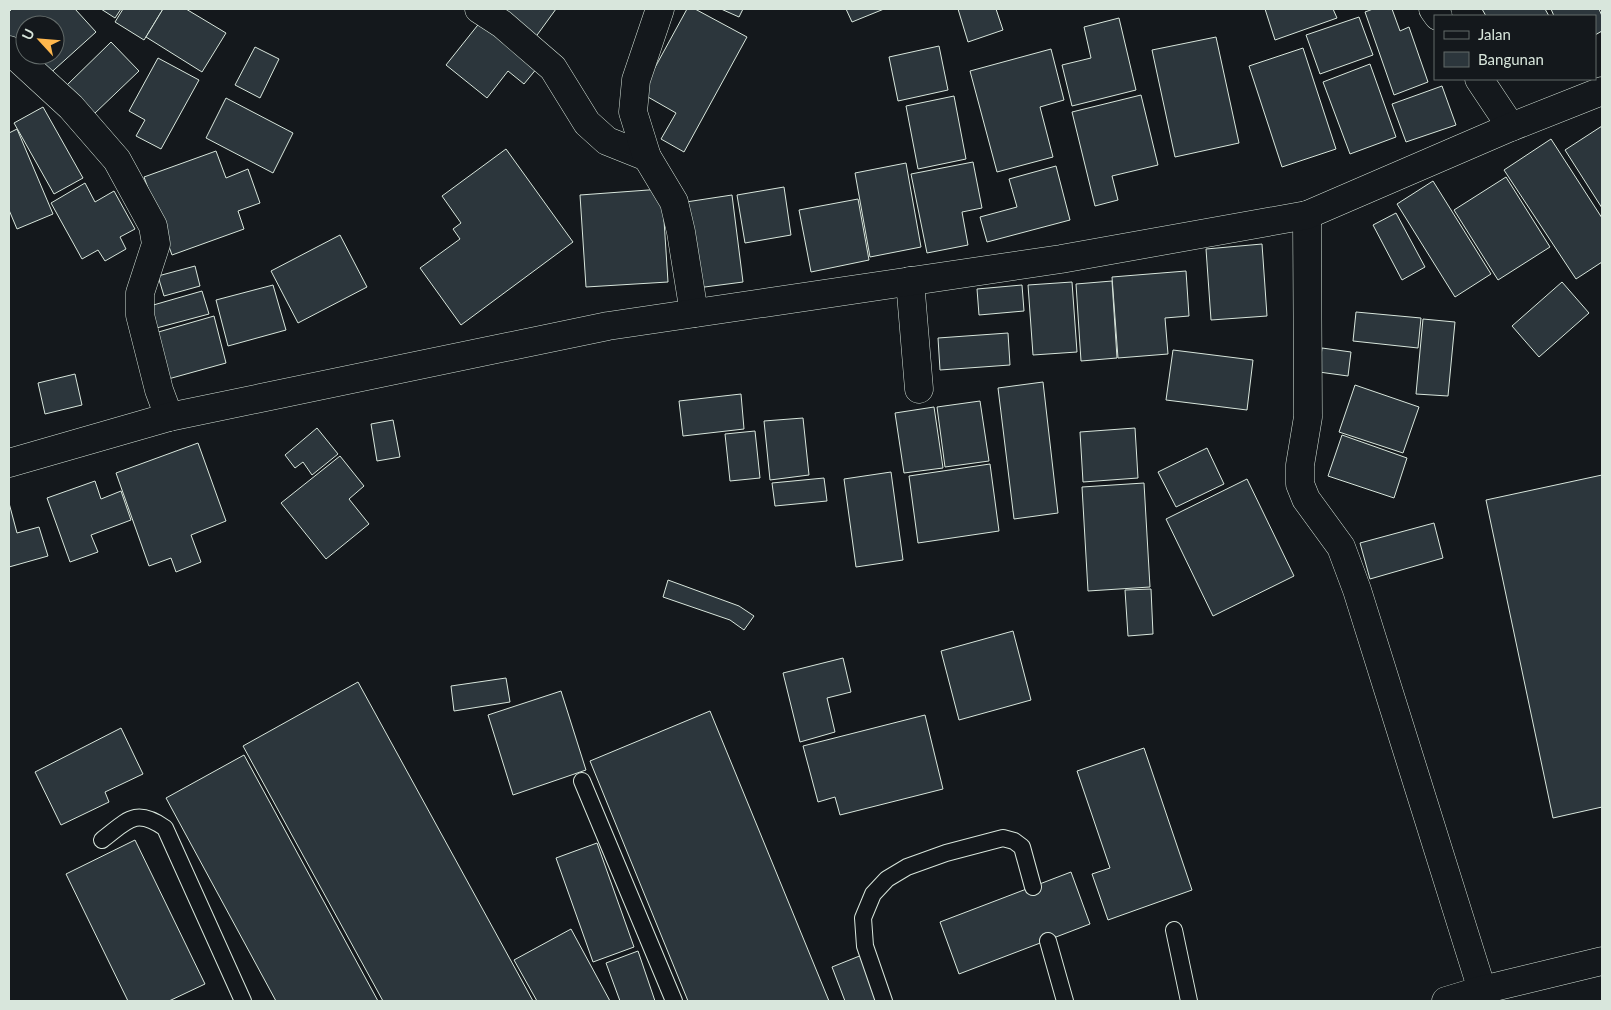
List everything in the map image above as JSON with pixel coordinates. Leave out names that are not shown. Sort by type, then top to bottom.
[{"type":"main road","points":[[479,9],[502,24],[553,68],[587,123],[607,141],[647,157]]},
{"type":"main road","points":[[660,9],[636,80],[633,112],[647,157],[674,202],[694,313]]},
{"type":"main road","points":[[9,50],[71,107],[117,160],[153,226],[156,244],[140,294],[140,315],[159,390],[169,417]]},
{"type":"main road","points":[[1480,80],[1511,127]]},
{"type":"main road","points":[[9,463],[169,417],[608,326],[1061,259],[1307,215],[1602,90]]},
{"type":"main road","points":[[1307,215],[1308,417],[1300,465],[1300,484],[1306,499],[1340,547],[1357,590],[1482,990]]},
{"type":"main road","points":[[910,281],[919,389]]},
{"type":"main road","points":[[1446,1001],[1482,990],[1602,961]]},
{"type":"lane","points":[[582,781],[674,1001]]},
{"type":"lane","points":[[102,840],[131,818],[147,818],[165,828],[243,1001]]},
{"type":"lane","points":[[884,1001],[865,946],[863,918],[873,894],[887,879],[908,867],[946,853],[1003,838],[1014,841],[1022,847],[1033,887]]},
{"type":"lane","points":[[1174,930],[1189,1001]]},
{"type":"lane","points":[[1048,941],[1065,1001]]},
{"type":"building","points":[[12,9],[75,9],[96,32],[65,60],[65,15],[15,15],[15,43],[9,36],[9,12]]},
{"type":"building","points":[[101,9],[121,9],[115,18]]},
{"type":"building","points":[[123,9],[163,9],[144,40],[115,22]]},
{"type":"building","points":[[163,9],[186,9],[226,33],[202,72],[146,37]]},
{"type":"building","points":[[487,9],[556,9],[532,42]]},
{"type":"building","points":[[687,9],[695,9],[747,37],[684,152],[661,139],[676,113],[641,93]]},
{"type":"building","points":[[721,9],[743,9],[739,17]]},
{"type":"building","points":[[846,9],[884,9],[852,22]]},
{"type":"building","points":[[958,9],[996,9],[1003,30],[968,42]]},
{"type":"building","points":[[1265,9],[1333,9],[1337,18],[1275,40]]},
{"type":"building","points":[[1373,9],[1392,9],[1400,31],[1409,27],[1428,82],[1394,95],[1365,12]]},
{"type":"building","points":[[1482,9],[1545,9],[1548,15],[1485,15]]},
{"type":"building","points":[[1551,9],[1599,9],[1602,16],[1602,31],[1596,34],[1596,15],[1554,15]]},
{"type":"building","points":[[485,16],[542,62],[524,84],[508,71],[487,98],[446,65]]},
{"type":"building","points":[[1359,17],[1373,55],[1320,74],[1306,35]]},
{"type":"building","points":[[1119,18],[1136,90],[1072,106],[1062,65],[1091,58],[1084,27]]},
{"type":"building","points":[[1216,37],[1239,143],[1175,157],[1152,50]]},
{"type":"building","points":[[111,42],[139,71],[94,114],[67,85]]},
{"type":"building","points":[[939,46],[948,90],[898,101],[889,57]]},
{"type":"building","points":[[255,47],[279,59],[260,98],[235,85]]},
{"type":"building","points":[[1303,48],[1336,149],[1282,167],[1249,66]]},
{"type":"building","points":[[1051,49],[1064,100],[1040,107],[1053,157],[997,172],[970,71]]},
{"type":"building","points":[[158,58],[199,80],[161,149],[136,136],[145,120],[129,111]]},
{"type":"building","points":[[1370,64],[1396,137],[1350,154],[1323,82]]},
{"type":"building","points":[[34,65],[59,65],[45,78]]},
{"type":"building","points":[[1442,86],[1456,125],[1406,142],[1392,104]]},
{"type":"building","points":[[1141,95],[1158,165],[1112,176],[1118,200],[1095,206],[1072,112]]},
{"type":"building","points":[[954,96],[966,159],[918,169],[906,106]]},
{"type":"building","points":[[226,98],[293,133],[273,173],[206,138]]},
{"type":"building","points":[[43,107],[83,178],[54,194],[14,123]]},
{"type":"building","points":[[1602,126],[1602,208],[1565,150]]},
{"type":"building","points":[[17,129],[53,214],[17,229],[9,210],[9,133]]},
{"type":"building","points":[[1551,139],[1602,218],[1602,262],[1576,279],[1504,170]]},
{"type":"building","points":[[506,149],[573,242],[461,325],[420,268],[460,239],[453,229],[461,223],[442,196]]},
{"type":"building","points":[[216,151],[226,178],[248,169],[260,203],[238,211],[244,229],[172,255],[144,177]]},
{"type":"building","points":[[973,162],[982,208],[962,212],[968,245],[927,253],[911,174]]},
{"type":"building","points":[[906,163],[921,247],[870,257],[855,173]]},
{"type":"building","points":[[1056,166],[1070,220],[987,242],[980,217],[1017,207],[1009,179]]},
{"type":"building","points":[[1506,177],[1550,247],[1498,280],[1454,210]]},
{"type":"building","points":[[1433,181],[1491,274],[1455,297],[1397,204]]},
{"type":"building","points":[[85,183],[95,202],[114,191],[135,229],[120,237],[126,249],[105,261],[98,250],[82,259],[51,203]]},
{"type":"building","points":[[784,187],[791,235],[745,243],[737,195]]},
{"type":"building","points":[[662,189],[668,282],[586,287],[580,195]]},
{"type":"building","points":[[732,195],[743,282],[697,288],[686,202]]},
{"type":"building","points":[[858,199],[869,260],[811,272],[799,210]]},
{"type":"building","points":[[1396,213],[1425,267],[1402,280],[1373,225]]},
{"type":"building","points":[[340,235],[367,287],[298,323],[271,271]]},
{"type":"building","points":[[1262,244],[1267,316],[1211,320],[1206,249]]},
{"type":"building","points":[[195,266],[200,286],[164,296],[158,276]]},
{"type":"building","points":[[1186,271],[1189,316],[1165,318],[1168,354],[1118,358],[1112,277]]},
{"type":"building","points":[[1112,281],[1117,358],[1081,361],[1076,284]]},
{"type":"building","points":[[1072,282],[1077,352],[1033,355],[1028,285]]},
{"type":"building","points":[[1562,282],[1589,313],[1539,357],[1512,326]]},
{"type":"building","points":[[273,285],[286,330],[228,346],[216,300]]},
{"type":"building","points":[[1022,285],[1024,311],[979,315],[977,289]]},
{"type":"building","points":[[202,291],[209,314],[149,330],[143,308]]},
{"type":"building","points":[[1356,312],[1421,318],[1418,348],[1353,341]]},
{"type":"building","points":[[214,316],[226,363],[161,381],[148,335]]},
{"type":"building","points":[[1423,319],[1455,322],[1448,396],[1416,394]]},
{"type":"building","points":[[1008,333],[1010,365],[940,370],[938,338]]},
{"type":"building","points":[[1322,348],[1351,352],[1348,376],[1319,372]]},
{"type":"building","points":[[1173,350],[1253,360],[1247,410],[1166,400]]},
{"type":"building","points":[[75,374],[82,405],[45,414],[38,383]]},
{"type":"building","points":[[1043,382],[1058,513],[1014,519],[998,388]]},
{"type":"building","points":[[1355,385],[1419,407],[1403,453],[1339,432]]},
{"type":"building","points":[[741,394],[744,429],[683,436],[679,401]]},
{"type":"building","points":[[980,401],[989,461],[945,467],[937,407]]},
{"type":"building","points":[[934,407],[943,468],[904,473],[895,413]]},
{"type":"building","points":[[803,418],[809,475],[770,480],[764,421]]},
{"type":"building","points":[[393,420],[400,457],[377,461],[371,424]]},
{"type":"building","points":[[317,428],[338,454],[312,475],[303,462],[295,468],[285,455]]},
{"type":"building","points":[[1135,428],[1138,478],[1083,482],[1080,432]]},
{"type":"building","points":[[755,431],[760,478],[730,481],[725,434]]},
{"type":"building","points":[[1342,435],[1407,458],[1394,498],[1328,476]]},
{"type":"building","points":[[198,443],[226,521],[191,535],[201,562],[176,572],[171,558],[149,566],[116,473]]},
{"type":"building","points":[[1207,448],[1224,484],[1176,507],[1158,472]]},
{"type":"building","points":[[340,456],[364,486],[349,499],[369,524],[326,559],[281,503]]},
{"type":"building","points":[[990,464],[999,531],[918,543],[909,476]]},
{"type":"building","points":[[891,472],[903,560],[856,567],[844,479]]},
{"type":"building","points":[[1602,475],[1602,807],[1553,818],[1486,500]]},
{"type":"building","points":[[824,478],[827,501],[775,506],[772,483]]},
{"type":"building","points":[[1247,479],[1294,576],[1213,616],[1166,519]]},
{"type":"building","points":[[95,481],[101,499],[121,491],[131,520],[91,535],[98,552],[70,562],[47,498]]},
{"type":"building","points":[[1144,483],[1150,587],[1088,591],[1082,487]]},
{"type":"building","points":[[9,503],[17,533],[39,527],[48,556],[9,567]]},
{"type":"building","points":[[1434,523],[1443,558],[1370,579],[1360,543]]},
{"type":"building","points":[[668,580],[739,606],[754,616],[744,630],[730,620],[663,597]]},
{"type":"building","points":[[1151,589],[1153,634],[1128,636],[1125,590]]},
{"type":"building","points":[[1013,631],[1031,700],[959,720],[941,651]]},
{"type":"building","points":[[843,658],[851,692],[827,698],[835,732],[800,742],[783,673]]},
{"type":"building","points":[[506,678],[510,702],[454,711],[451,686]]},
{"type":"building","points":[[358,682],[533,1001],[383,1001],[243,746]]},
{"type":"building","points":[[561,691],[586,770],[513,795],[488,715]]},
{"type":"building","points":[[710,711],[829,1001],[688,1001],[590,761]]},
{"type":"building","points":[[925,715],[943,789],[840,815],[835,797],[818,802],[803,746]]},
{"type":"building","points":[[121,728],[143,774],[105,792],[109,802],[61,825],[35,772]]},
{"type":"building","points":[[1144,748],[1192,890],[1108,920],[1092,874],[1110,868],[1077,771]]},
{"type":"building","points":[[244,755],[378,1001],[276,1001],[166,798]]},
{"type":"building","points":[[135,840],[205,984],[169,1001],[128,1001],[66,874]]},
{"type":"building","points":[[597,843],[634,947],[593,962],[556,858]]},
{"type":"building","points":[[1071,872],[1090,924],[959,974],[940,922]]},
{"type":"building","points":[[571,929],[610,1001],[537,1001],[514,960]]},
{"type":"building","points":[[638,951],[655,1001],[620,1001],[606,963]]},
{"type":"building","points":[[862,955],[880,1001],[845,1001],[832,967]]}]
